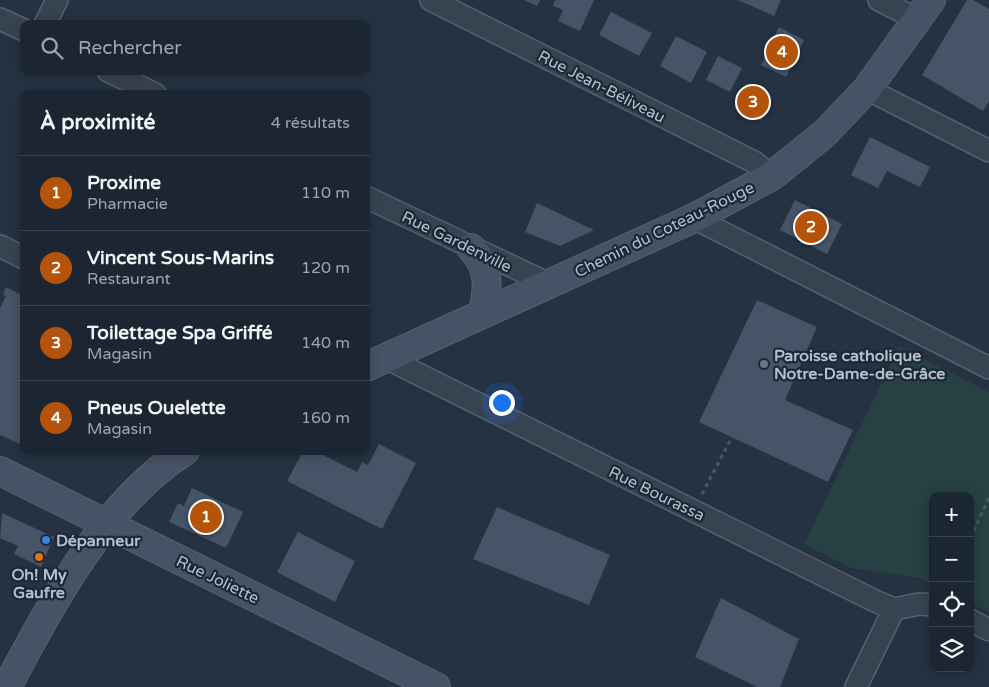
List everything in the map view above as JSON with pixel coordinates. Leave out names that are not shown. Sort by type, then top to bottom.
[{"type":"street","points":[[47,20],[57,0]]},
{"type":"street","name":"Rue Jean-Béliveau","points":[[430,0],[754,162],[772,176]]},
{"type":"street","points":[[879,0],[924,10]]},
{"type":"street","name":"Chemin du Coteau-Rouge","points":[[376,363],[694,218],[772,176],[824,134],[867,89],[924,10]]},
{"type":"street","points":[[0,19],[20,28]]},
{"type":"street","points":[[116,75],[146,90]]},
{"type":"street","points":[[867,89],[989,151]]},
{"type":"street","name":"Rue Gardenville","points":[[370,199],[549,284]]},
{"type":"street","points":[[694,218],[989,368]]},
{"type":"street","points":[[0,246],[20,256]]},
{"type":"street","points":[[471,248],[482,259],[487,275],[484,314]]},
{"type":"street","name":"Rue Bourassa","points":[[376,363],[894,610]]},
{"type":"street","points":[[0,683],[7,687],[41,623],[93,541],[153,476],[180,455]]},
{"type":"street","name":"Rue Joliette","points":[[0,471],[436,687]]},
{"type":"street","points":[[856,687],[894,610],[919,604],[929,604]]},
{"type":"street","points":[[974,622],[989,630]]},
{"type":"path","points":[[702,495],[732,437]]},
{"type":"path","points":[[970,537],[989,498]]},
{"type":"green space","points":[[899,346],[989,392],[989,612],[974,605],[974,492],[929,492],[929,583],[919,578],[851,568],[804,545]]},
{"type":"building","points":[[524,0],[540,0],[537,6]]},
{"type":"building","points":[[555,0],[594,0],[580,31],[558,21],[563,10],[553,6]]},
{"type":"building","points":[[738,0],[781,0],[774,16]]},
{"type":"building","points":[[967,0],[973,0],[989,9],[989,101],[983,111],[922,75]]},
{"type":"building","points":[[611,12],[652,33],[639,56],[599,35]]},
{"type":"building","points":[[779,27],[804,40],[786,77],[761,65]]},
{"type":"building","points":[[676,36],[707,52],[691,83],[660,66]]},
{"type":"building","points":[[718,56],[742,68],[730,92],[706,80]]},
{"type":"building","points":[[746,84],[772,97],[761,121],[734,108]]},
{"type":"building","points":[[870,137],[930,167],[920,187],[887,171],[878,188],[851,175]]},
{"type":"building","points":[[795,200],[842,224],[827,254],[780,230]]},
{"type":"building","points":[[537,203],[594,230],[560,246],[525,232]]},
{"type":"building","points":[[6,287],[20,294],[20,444],[0,435],[0,308],[6,296],[3,295]]},
{"type":"building","name":"Paroisse catholique Notre-Dame-de-Grâce","points":[[757,300],[817,327],[785,400],[853,430],[828,482],[699,422]]},
{"type":"building","points":[[379,444],[416,463],[382,529],[287,481],[301,455],[323,455],[357,472],[362,462],[368,465]]},
{"type":"building","points":[[192,488],[243,512],[226,548],[169,522],[178,503],[184,506]]},
{"type":"building","points":[[497,507],[610,555],[589,605],[473,559]]},
{"type":"building","points":[[2,513],[54,537],[41,567],[14,554],[18,546],[0,538]]},
{"type":"building","points":[[298,532],[355,561],[335,602],[277,572]]},
{"type":"building","points":[[721,598],[799,639],[780,687],[757,687],[695,657]]},
{"type":"place","name":"Pneus Ouelette","points":[[782,52]]},
{"type":"place","name":"Toilettage Spa Griffé","points":[[753,102]]},
{"type":"place","name":"Vincent Sous-Marins","points":[[811,227]]},
{"type":"place","name":"Paroisse catholique Notre-Dame-de-Grâce","points":[[764,364]]},
{"type":"place","name":"Proxime","points":[[206,517]]},
{"type":"place","name":"Dépanneur","points":[[46,540]]},
{"type":"place","name":"Oh! My Gaufre","points":[[39,557]]}]
